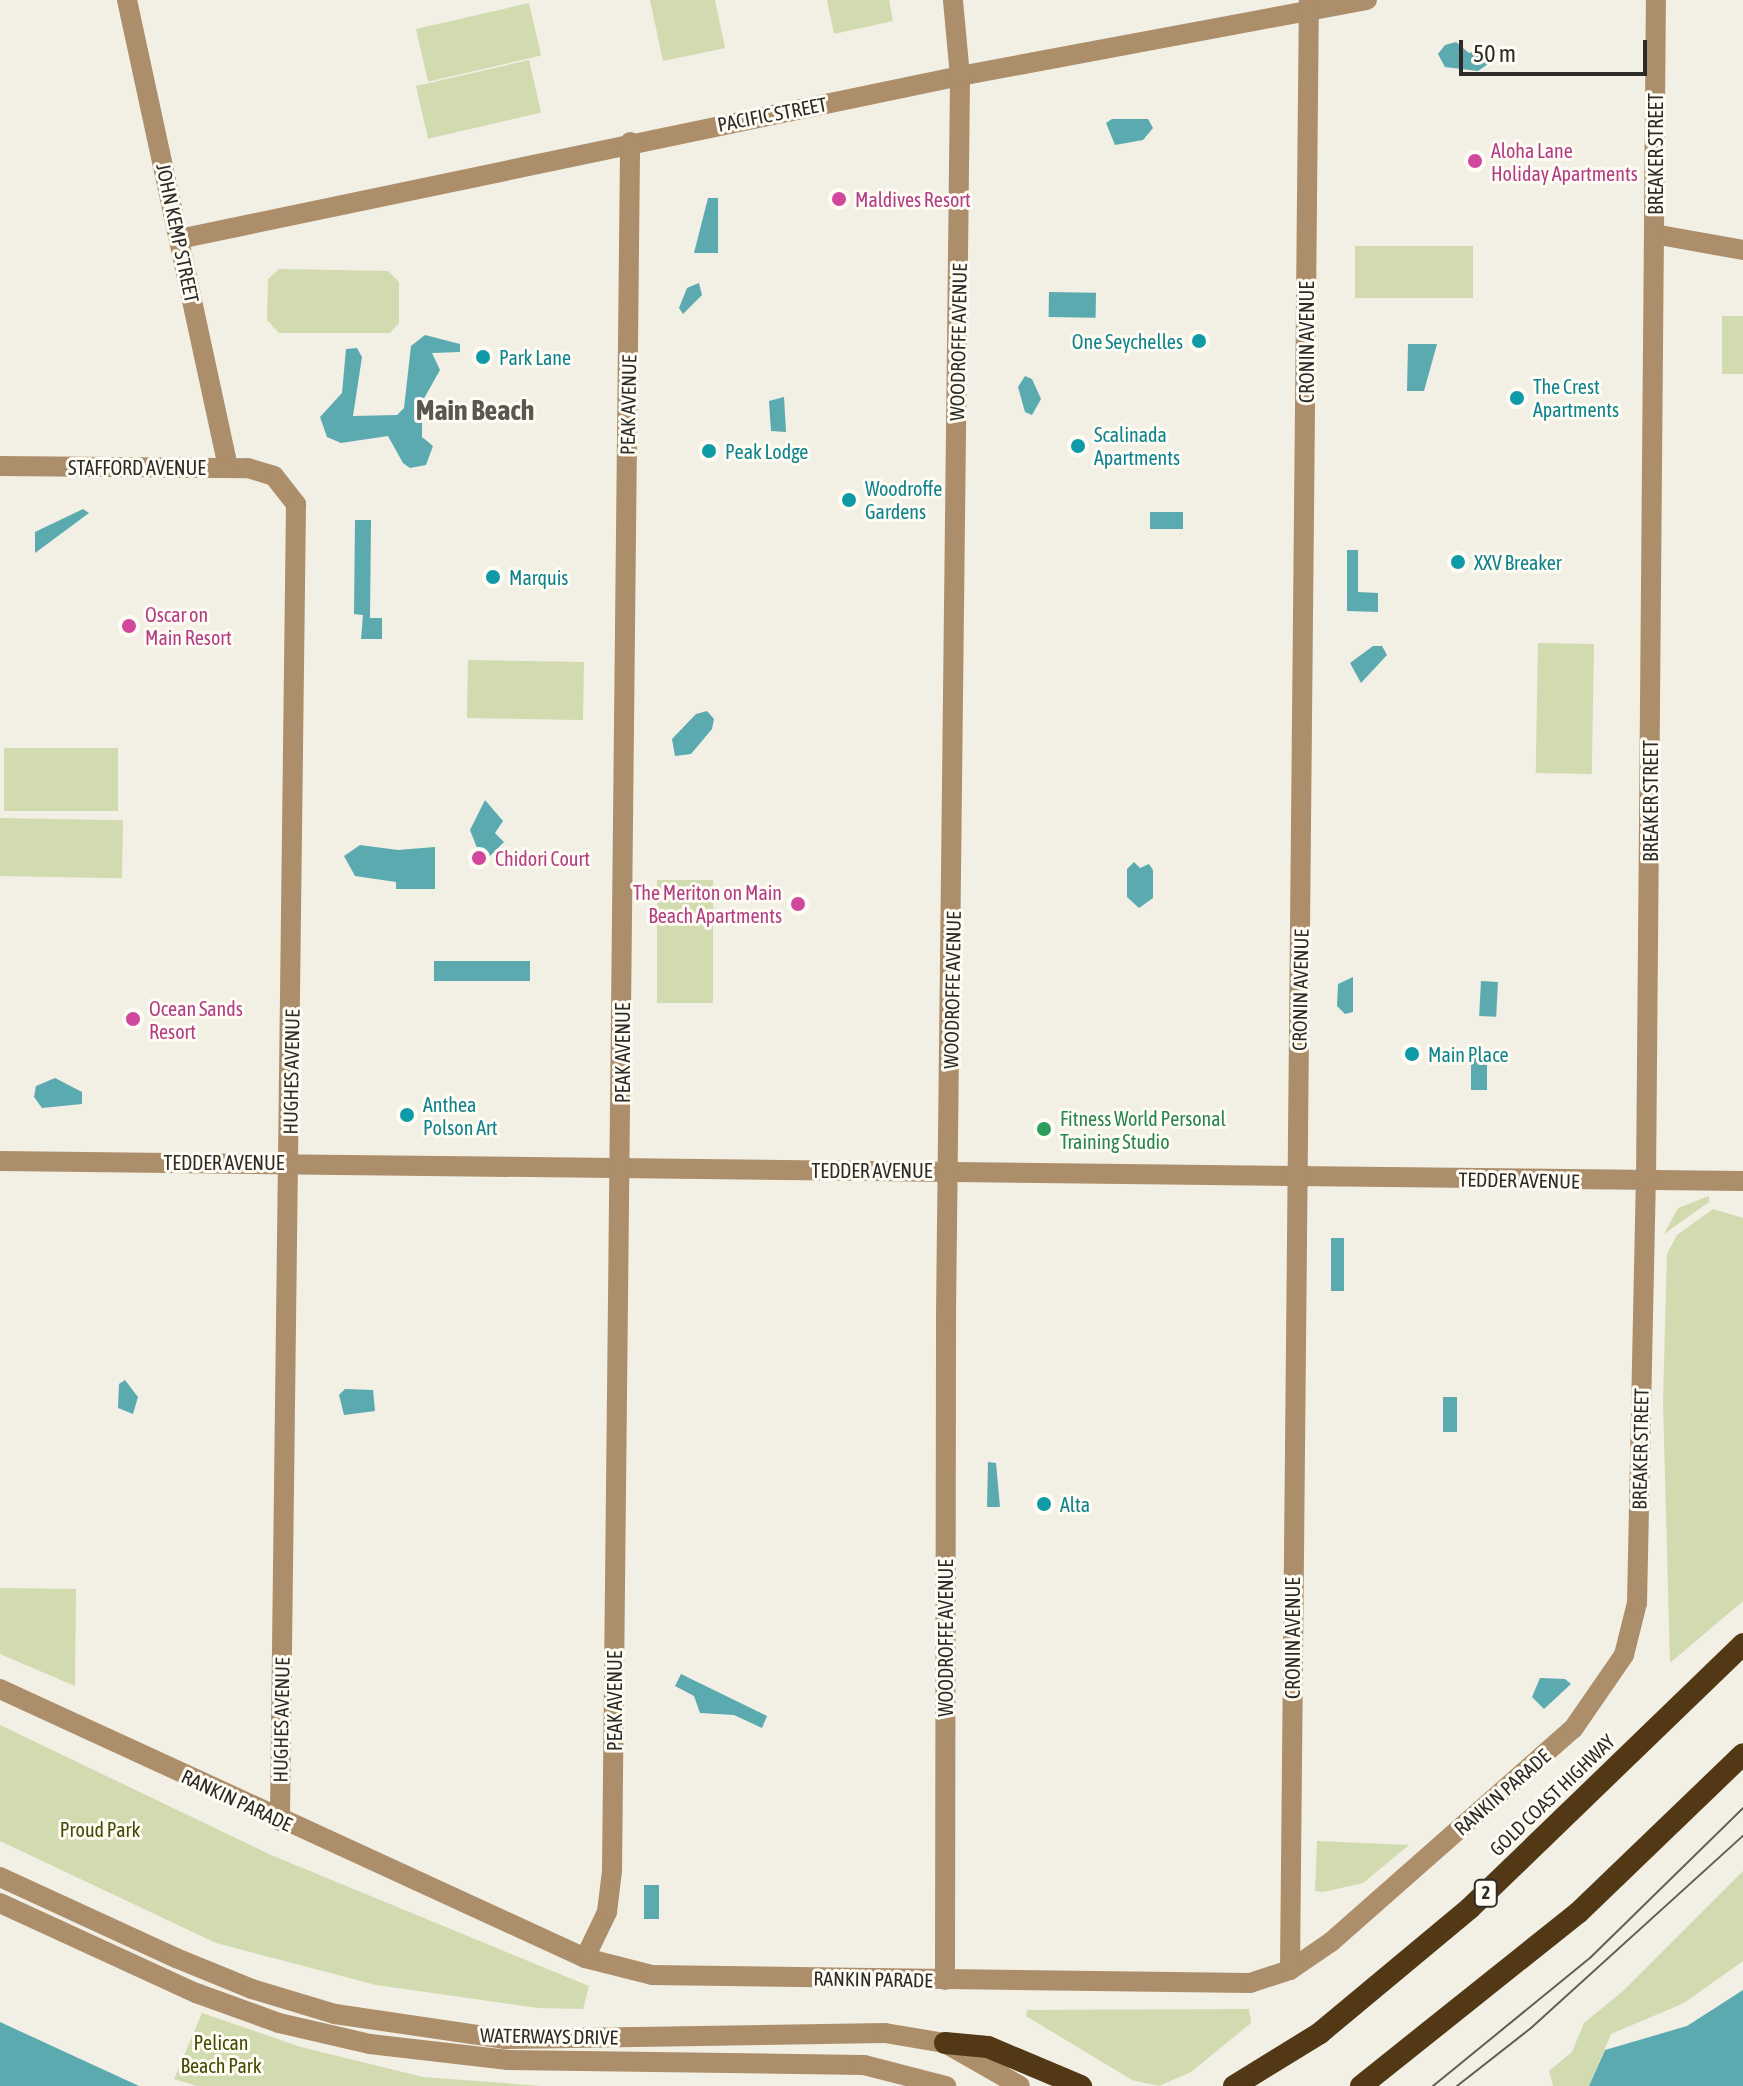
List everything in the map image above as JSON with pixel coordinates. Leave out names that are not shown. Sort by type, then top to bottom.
[{"type":"highway","name":"GOLD COAST HIGHWAY","points":[[1234,2086],[1320,2033],[1470,1908],[1743,1644]]},
{"type":"highway","points":[[1361,2086],[1578,1913],[1743,1754]]},
{"type":"highway","points":[[945,2043],[988,2047],[1081,2086]]},
{"type":"street","name":"JOHN KEMP STREET","points":[[127,0],[228,467]]},
{"type":"street","name":"WOODROFFE AVENUE","points":[[945,1980],[960,76],[953,0]]},
{"type":"street","name":"PACIFIC STREET","points":[[179,239],[630,142],[1309,5],[1367,0]]},
{"type":"street","name":"BREAKER STREET","points":[[1637,1603],[1646,1182],[1656,0]]},
{"type":"street","name":"CRONIN AVENUE","points":[[1290,1970],[1309,5]]},
{"type":"street","name":"PEAK AVENUE","points":[[585,1958],[611,1894],[630,142]]},
{"type":"street","points":[[1654,234],[1743,250]]},
{"type":"street","name":"STAFFORD AVENUE","points":[[0,466],[228,467],[274,476]]},
{"type":"street","name":"HUGHES AVENUE","points":[[274,476],[291,494],[298,520],[280,1821]]},
{"type":"street","name":"TEDDER AVENUE","points":[[0,1161],[1743,1181]]},
{"type":"street","name":"RANKIN PARADE","points":[[0,1689],[280,1821],[585,1958],[652,1975],[1250,1983],[1290,1970],[1331,1942],[1573,1729],[1624,1655],[1637,1603]]},
{"type":"street","name":"WATERWAYS DRIVE","points":[[0,1877],[252,1989],[335,2014],[504,2039],[885,2033],[945,2043],[1020,2086]]},
{"type":"street","name":"WATERWAYS DRIVE","points":[[0,1903],[196,1993],[279,2023],[370,2044],[508,2060],[864,2065],[946,2086]]},
{"type":"green space","points":[[650,0],[715,0],[725,48],[663,61]]},
{"type":"green space","points":[[827,0],[889,0],[893,21],[834,34]]},
{"type":"green space","points":[[529,3],[541,56],[428,82],[416,29]]},
{"type":"green space","points":[[529,60],[541,113],[428,139],[416,86]]},
{"type":"green space","points":[[1355,246],[1473,246],[1473,298],[1355,298]]},
{"type":"green space","points":[[279,269],[388,271],[399,282],[399,323],[390,333],[279,333],[267,320],[268,279]]},
{"type":"green space","points":[[1722,316],[1743,316],[1743,374],[1722,374]]},
{"type":"green space","points":[[1538,643],[1594,644],[1592,774],[1536,773]]},
{"type":"green space","points":[[468,660],[584,662],[583,720],[467,718]]},
{"type":"green space","points":[[4,748],[118,748],[118,811],[4,811]]},
{"type":"green space","points":[[0,818],[123,820],[122,878],[0,876]]},
{"type":"green space","points":[[657,880],[713,880],[713,1003],[657,1003]]},
{"type":"green space","points":[[1709,1196],[1709,1202],[1664,1234],[1678,1208]]},
{"type":"green space","points":[[1713,1209],[1743,1218],[1743,1601],[1670,1663],[1663,1401],[1667,1254],[1677,1235]]},
{"type":"green space","points":[[0,1588],[76,1589],[75,1686],[0,1654]]},
{"type":"green space","name":"Proud Park","points":[[0,1725],[271,1855],[589,1986],[583,2009],[538,2008],[376,1985],[216,1943],[0,1841]]},
{"type":"green space","points":[[1317,1841],[1409,1845],[1363,1883],[1323,1892],[1315,1891]]},
{"type":"green space","points":[[1743,1871],[1743,1961],[1684,2003],[1611,2034],[1589,2086],[1553,2086],[1549,2071],[1572,2052],[1584,2023],[1623,1991]]},
{"type":"green space","points":[[1249,2009],[1251,2023],[1191,2072],[1159,2086],[1132,2080],[1026,2016],[1027,2010]]},
{"type":"green space","name":"Pelican Beach Park","points":[[202,2013],[301,2047],[423,2077],[542,2086],[197,2086],[174,2079]]},
{"type":"water","points":[[1456,42],[1469,53],[1488,48],[1495,59],[1478,71],[1445,67],[1438,54],[1445,45]]},
{"type":"water","points":[[1112,119],[1148,119],[1153,128],[1143,140],[1115,145],[1106,123]]},
{"type":"water","points":[[708,198],[718,198],[718,253],[694,253]]},
{"type":"water","points":[[699,283],[702,295],[683,314],[679,308],[687,288]]},
{"type":"water","points":[[1049,292],[1096,293],[1096,318],[1049,317]]},
{"type":"water","points":[[425,335],[460,344],[460,352],[432,353],[440,370],[422,402],[422,437],[433,446],[426,465],[410,468],[403,463],[388,436],[341,443],[327,437],[320,417],[342,393],[346,349],[357,348],[362,357],[353,416],[397,415],[404,408],[411,346]]},
{"type":"water","points":[[1408,344],[1437,344],[1424,391],[1407,391]]},
{"type":"water","points":[[1025,376],[1032,379],[1041,399],[1032,415],[1025,412],[1018,387]]},
{"type":"water","points":[[784,397],[786,432],[771,431],[769,401]]},
{"type":"water","points":[[83,509],[89,513],[35,553],[35,532]]},
{"type":"water","points":[[1150,512],[1183,512],[1183,529],[1150,529]]},
{"type":"water","points":[[355,520],[371,520],[370,618],[382,618],[382,639],[361,639],[363,615],[354,614]]},
{"type":"water","points":[[1347,550],[1358,550],[1358,592],[1378,593],[1378,612],[1347,611]]},
{"type":"water","points":[[1373,646],[1382,646],[1387,655],[1361,683],[1350,663]]},
{"type":"water","points":[[707,711],[714,719],[712,729],[691,754],[675,756],[672,739],[696,714]]},
{"type":"water","points":[[485,800],[503,821],[495,833],[504,842],[483,863],[470,830]]},
{"type":"water","points":[[360,845],[398,850],[435,847],[435,889],[396,889],[396,882],[355,876],[344,856]]},
{"type":"water","points":[[1134,862],[1140,868],[1149,864],[1153,870],[1153,898],[1139,908],[1127,897],[1127,869]]},
{"type":"water","points":[[434,961],[530,961],[530,981],[434,981]]},
{"type":"water","points":[[1353,977],[1353,1012],[1345,1014],[1337,1006],[1338,984]]},
{"type":"water","points":[[1481,981],[1498,982],[1496,1017],[1479,1016]]},
{"type":"water","points":[[1471,1057],[1487,1057],[1487,1090],[1471,1090]]},
{"type":"water","points":[[55,1078],[82,1092],[82,1104],[42,1108],[34,1097],[36,1086]]},
{"type":"water","points":[[1331,1238],[1344,1238],[1344,1291],[1331,1291]]},
{"type":"water","points":[[125,1380],[138,1397],[133,1414],[118,1408],[119,1384]]},
{"type":"water","points":[[345,1389],[373,1390],[375,1411],[344,1415],[339,1395]]},
{"type":"water","points":[[1443,1397],[1457,1397],[1457,1432],[1443,1432]]},
{"type":"water","points":[[988,1462],[996,1463],[1000,1507],[987,1507]]},
{"type":"water","points":[[681,1674],[767,1716],[762,1728],[734,1715],[700,1713],[694,1696],[675,1686]]},
{"type":"water","points":[[1540,1678],[1565,1679],[1571,1684],[1544,1709],[1532,1697]]},
{"type":"water","points":[[644,1885],[659,1885],[659,1919],[644,1919]]},
{"type":"water","points":[[1743,1990],[1743,2086],[1589,2086],[1605,2050],[1687,2026]]},
{"type":"water","points":[[0,2022],[139,2086],[0,2086]]},
{"type":"tram line","points":[[1433,2086],[1591,1957],[1743,1808]]},
{"type":"tram line","points":[[1457,2086],[1531,2028],[1743,1836]]},
{"type":"place","name":"Aloha Lane Holiday Apartments","points":[[1475,161]]},
{"type":"place","name":"Maldives Resort","points":[[839,199]]},
{"type":"place","name":"One Seychelles","points":[[1199,341]]},
{"type":"place","name":"Park Lane","points":[[483,357]]},
{"type":"place","name":"The Crest Apartments","points":[[1517,398]]},
{"type":"place","name":"Scalinada Apartments","points":[[1078,446]]},
{"type":"place","name":"Peak Lodge","points":[[709,451]]},
{"type":"place","name":"Woodroffe Gardens","points":[[849,500]]},
{"type":"place","name":"XXV Breaker","points":[[1458,562]]},
{"type":"place","name":"Marquis","points":[[493,577]]},
{"type":"place","name":"Oscar on Main Resort","points":[[129,626]]},
{"type":"place","name":"Chidori Court","points":[[479,858]]},
{"type":"place","name":"The Meriton on Main Beach Apartments","points":[[798,904]]},
{"type":"place","name":"Ocean Sands Resort","points":[[133,1019]]},
{"type":"place","name":"Main Place","points":[[1412,1054]]},
{"type":"place","name":"Anthea Polson Art","points":[[407,1115]]},
{"type":"place","name":"Fitness World Personal Training Studio","points":[[1044,1129]]},
{"type":"place","name":"Alta","points":[[1044,1504]]},
{"type":"district","name":"Main Beach","points":[[475,410]]}]
